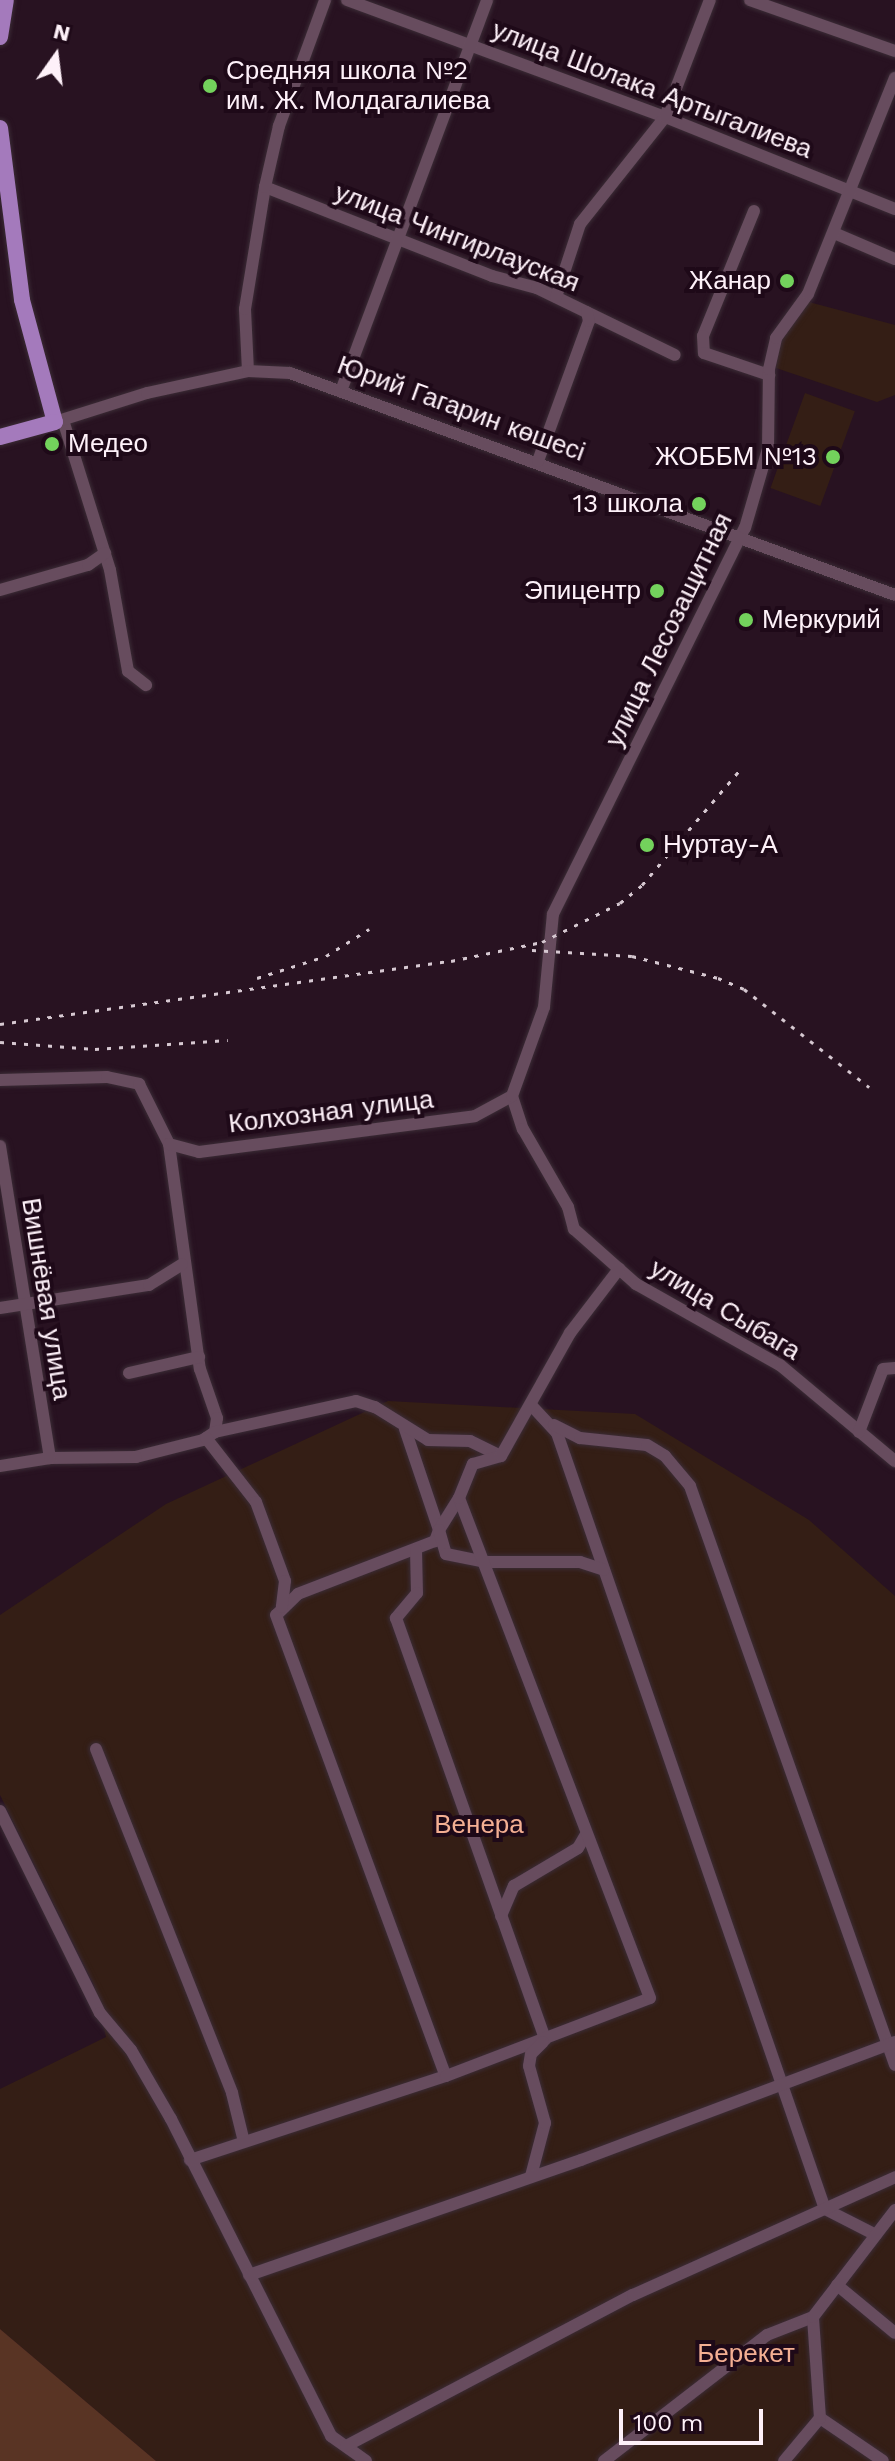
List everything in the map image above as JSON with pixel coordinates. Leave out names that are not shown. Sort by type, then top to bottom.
[{"type":"main road","points":[[0,37],[6,0]]},
{"type":"main road","points":[[0,128],[22,300],[56,418]]},
{"type":"main road","name":"Юрий Гагарин көшесі","points":[[0,427],[56,418]]},
{"type":"main road","name":"Юрий Гагарин көшесі","points":[[0,437],[56,418]]},
{"type":"street","points":[[248,371],[245,309],[265,187],[279,126],[325,0]]},
{"type":"street","name":"улица Шолака Артыгалиева","points":[[347,0],[665,117],[895,209]]},
{"type":"street","points":[[341,391],[487,0]]},
{"type":"street","points":[[556,297],[580,224],[665,117],[710,0]]},
{"type":"street","points":[[750,0],[895,51]]},
{"type":"street","name":"улица Лесозащитная","points":[[512,1096],[544,1007],[553,914],[740,539],[768,449],[769,375],[776,338],[808,294],[853,190],[895,78]]},
{"type":"street","name":"улица Чингирлауская","points":[[265,187],[556,297],[675,355]]},
{"type":"street","points":[[754,211],[703,336],[704,353],[769,375]]},
{"type":"street","points":[[834,233],[895,259]]},
{"type":"street","points":[[538,461],[589,321],[587,312]]},
{"type":"street","name":"Юрий Гагарин көшесі","points":[[56,418],[147,393],[248,371],[290,373],[538,461],[895,595]]},
{"type":"street","points":[[56,418],[105,553],[128,671],[146,685]]},
{"type":"street","points":[[0,590],[88,565],[105,553]]},
{"type":"street","points":[[0,1080],[107,1077],[139,1084],[169,1144],[182,1264],[199,1357],[217,1418],[210,1435]]},
{"type":"street","name":"Колхозная улица","points":[[169,1144],[199,1152],[475,1116],[512,1096]]},
{"type":"street","name":"улица Сыбага","points":[[512,1096],[523,1129],[568,1207],[574,1229],[619,1269],[740,1347],[780,1365],[895,1461]]},
{"type":"street","name":"Вишнёвая улица","points":[[0,1146],[50,1458]]},
{"type":"street","points":[[0,1308],[149,1285],[182,1264]]},
{"type":"street","points":[[446,2076],[276,1615],[298,1594],[435,1541],[459,1498],[473,1464],[501,1456],[570,1333],[619,1269]]},
{"type":"street","points":[[129,1373],[199,1357]]},
{"type":"street","points":[[859,1432],[883,1369],[895,1368]]},
{"type":"street","points":[[0,1466],[50,1458],[136,1457],[210,1435],[356,1401],[375,1407],[405,1429],[428,1440],[470,1441],[501,1456]]},
{"type":"street","points":[[531,1405],[557,1433],[825,2209],[876,2235]]},
{"type":"street","points":[[547,1422],[580,1438],[647,1445],[665,1456],[690,1486],[892,2043],[895,2065]]},
{"type":"street","points":[[405,1429],[446,1554],[486,1562],[580,1562],[604,1570]]},
{"type":"street","points":[[210,1435],[256,1502],[285,1581],[282,1607]]},
{"type":"street","points":[[190,2160],[446,2076],[545,2039],[596,2014],[650,1998],[459,1498]]},
{"type":"street","points":[[416,1550],[417,1593],[396,1618],[545,2039]]},
{"type":"street","points":[[96,1749],[232,2093],[244,2142]]},
{"type":"street","points":[[0,1811],[100,2013],[131,2050],[281,2342],[307,2380],[331,2436],[366,2461]]},
{"type":"street","points":[[501,1916],[514,1886],[578,1848],[586,1834]]},
{"type":"street","points":[[531,2176],[545,2123],[529,2066],[531,2054],[545,2039]]},
{"type":"street","points":[[249,2275],[531,2176],[892,2043]]},
{"type":"street","points":[[346,2446],[633,2295],[895,2177]]},
{"type":"street","points":[[604,2461],[767,2335],[813,2317],[895,2210]]},
{"type":"street","points":[[837,2285],[895,2333]]},
{"type":"street","points":[[784,2461],[820,2418],[813,2317]]},
{"type":"street","points":[[820,2418],[883,2461]]},
{"type":"green space","points":[[805,301],[895,325],[895,395],[877,402],[776,368],[778,346]]},
{"type":"green space","points":[[805,393],[855,411],[820,506],[770,488]]},
{"type":"green space","name":"Венера","points":[[388,1401],[635,1414],[809,1520],[895,1596],[895,2461],[156,2461],[0,2329],[0,2089],[106,2037],[94,1985],[0,1795],[0,1615],[166,1504]]},
{"type":"shaded area","points":[[0,2329],[156,2461],[0,2461]]},
{"type":"railway","points":[[0,1024],[451,961],[542,942],[620,903],[642,885],[739,771]]},
{"type":"railway","points":[[257,978],[326,956],[369,929]]},
{"type":"railway","points":[[532,950],[632,956],[718,978],[744,989],[869,1087]]},
{"type":"railway","points":[[0,1042],[95,1049],[228,1040]]},
{"type":"place","name":"Средняя школа №2 им. Ж. Молдагалиева","points":[[210,86]]},
{"type":"place","name":"Жанар","points":[[787,281]]},
{"type":"place","name":"Медео","points":[[52,444]]},
{"type":"place","name":"ЖОББМ №13","points":[[833,457]]},
{"type":"place","name":"13 школа","points":[[699,504]]},
{"type":"place","name":"Эпицентр","points":[[657,591]]},
{"type":"place","name":"Меркурий","points":[[746,620]]},
{"type":"place","name":"Нуртау-А","points":[[647,845]]},
{"type":"park label","name":"Берекет","points":[[746,2354]]}]
